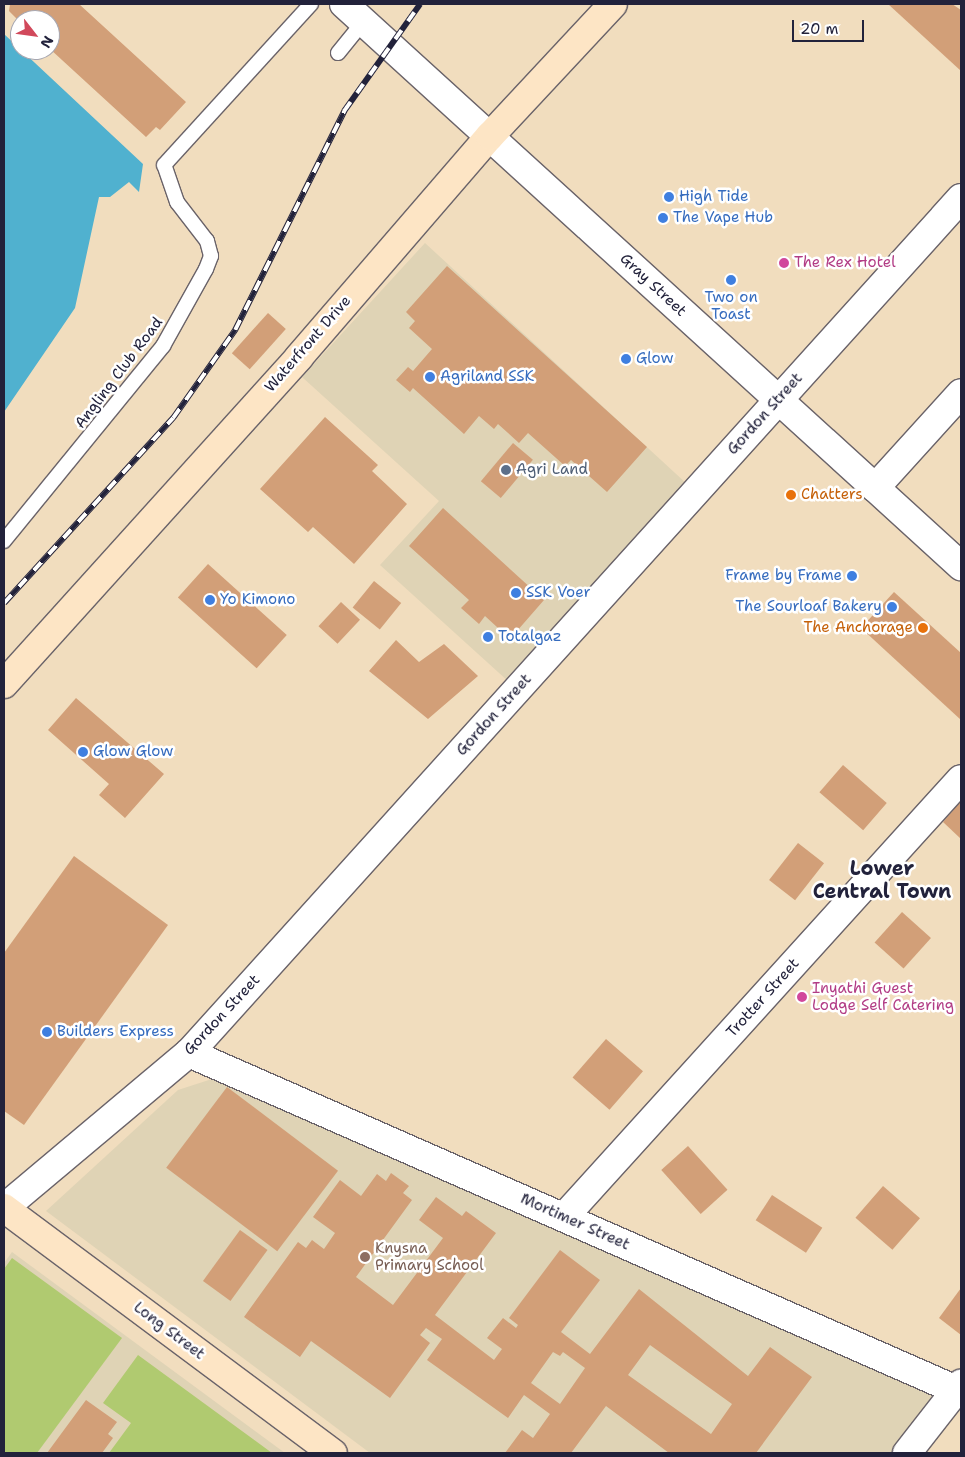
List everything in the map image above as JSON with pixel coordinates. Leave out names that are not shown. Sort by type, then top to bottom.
[{"type":"street","name":"Waterfront Drive","points":[[4,684],[299,357],[490,136],[613,4]]},
{"type":"street","name":"Gray Street","points":[[354,13],[490,136],[776,401],[961,566]]},
{"type":"street","name":"Gordon Street","points":[[4,1208],[189,1053],[961,198]]},
{"type":"street","points":[[875,488],[961,393]]},
{"type":"street","name":"Trotter Street","points":[[564,1216],[961,779]]},
{"type":"street","name":"Mortimer Street","points":[[189,1053],[960,1388]]},
{"type":"street","name":"Long Street","points":[[4,1208],[333,1453]]},
{"type":"street","points":[[907,1453],[960,1388]]},
{"type":"lane","name":"Angling Club Road","points":[[4,540],[163,346],[206,269],[211,256],[207,241],[178,202],[164,165],[311,4]]},
{"type":"lane","points":[[338,53],[354,13]]},
{"type":"shaded area","points":[[425,243],[687,484],[509,682],[380,565],[439,501],[302,377]]},
{"type":"shaded area","name":"Knysna Primary School","points":[[212,1079],[943,1397],[896,1453],[370,1453],[46,1211],[178,1090]]},
{"type":"shaded area","points":[[12,1252],[285,1453],[4,1453],[4,1263]]},
{"type":"green space","points":[[12,1258],[122,1338],[37,1453],[4,1453],[4,1269]]},
{"type":"green space","points":[[138,1355],[272,1453],[109,1453],[131,1423],[103,1403]]},
{"type":"water","points":[[4,34],[10,40],[10,60],[32,60],[143,164],[139,192],[129,182],[110,197],[99,197],[75,308],[4,412]]},
{"type":"building","points":[[10,4],[79,4],[186,102],[160,130],[156,127],[146,137],[60,58],[60,10],[9,11]]},
{"type":"building","points":[[888,4],[952,4],[961,10],[961,71]]},
{"type":"building","points":[[447,266],[647,447],[607,492],[571,460],[565,466],[528,433],[519,443],[498,424],[494,429],[479,416],[464,434],[413,388],[410,392],[396,380],[408,367],[413,371],[432,349],[409,328],[415,321],[406,312]]},
{"type":"building","points":[[268,313],[286,329],[250,369],[232,353]]},
{"type":"building","points":[[325,417],[378,465],[372,471],[407,504],[354,564],[313,527],[308,532],[260,489]]},
{"type":"building","name":"Agri Land","points":[[513,443],[533,460],[501,498],[481,481]]},
{"type":"building","points":[[443,508],[544,600],[510,639],[485,616],[479,624],[461,608],[469,600],[409,546]]},
{"type":"building","points":[[208,564],[287,635],[257,668],[178,597]]},
{"type":"building","points":[[374,581],[401,603],[380,629],[353,607]]},
{"type":"building","points":[[894,592],[961,653],[961,720],[861,628]]},
{"type":"building","points":[[341,602],[360,620],[338,644],[318,626]]},
{"type":"building","points":[[396,640],[419,662],[444,644],[478,676],[428,719],[369,671]]},
{"type":"building","points":[[76,698],[164,774],[125,818],[99,795],[109,784],[48,730]]},
{"type":"building","points":[[843,765],[887,803],[863,830],[819,792]]},
{"type":"building","points":[[961,801],[961,839],[943,822]]},
{"type":"building","points":[[798,843],[824,863],[795,900],[769,880]]},
{"type":"building","name":"Builders Express","points":[[74,856],[168,925],[24,1125],[4,1111],[4,953]]},
{"type":"building","points":[[902,912],[931,938],[904,969],[875,942]]},
{"type":"building","points":[[606,1039],[643,1071],[610,1110],[573,1077]]},
{"type":"building","points":[[227,1087],[338,1171],[277,1251],[166,1168]]},
{"type":"building","points":[[688,1146],[727,1190],[701,1214],[661,1170]]},
{"type":"building","points":[[391,1173],[409,1186],[403,1193],[412,1200],[356,1277],[393,1305],[443,1238],[419,1220],[436,1197],[462,1216],[466,1211],[496,1233],[435,1315],[494,1360],[502,1349],[487,1338],[503,1318],[516,1328],[518,1325],[509,1318],[560,1250],[600,1280],[561,1332],[590,1354],[639,1289],[748,1376],[770,1347],[812,1377],[756,1453],[669,1453],[606,1406],[571,1453],[505,1453],[522,1430],[533,1438],[550,1414],[524,1395],[508,1418],[427,1360],[442,1339],[426,1328],[420,1335],[430,1343],[390,1398],[311,1341],[300,1357],[244,1317],[298,1242],[306,1248],[312,1240],[324,1249],[335,1233],[313,1217],[340,1180],[361,1196],[377,1174],[386,1181]],"holes":[[[650,1345],[732,1404],[711,1434],[628,1375]],[[553,1352],[560,1356],[563,1352],[585,1368],[560,1404],[531,1383]]]},
{"type":"building","points":[[883,1186],[920,1218],[892,1250],[855,1218]]},
{"type":"building","points":[[772,1195],[822,1228],[806,1253],[756,1220]]},
{"type":"building","points":[[240,1230],[268,1250],[230,1301],[203,1281]]},
{"type":"building","points":[[961,1288],[961,1335],[939,1318]]},
{"type":"building","points":[[86,1400],[117,1422],[108,1434],[113,1438],[102,1453],[47,1453]]},
{"type":"railway","points":[[4,603],[173,418],[235,330],[344,111],[420,4]]},
{"type":"place","name":"High Tide","points":[[669,197]]},
{"type":"place","name":"The Vape Hub","points":[[663,218]]},
{"type":"place","name":"The Rex Hotel","points":[[784,263]]},
{"type":"place","name":"Two on Toast","points":[[731,280]]},
{"type":"place","name":"Glow","points":[[626,359]]},
{"type":"place","name":"Agriland SSK","points":[[430,377]]},
{"type":"place","name":"Agri Land","points":[[506,470]]},
{"type":"place","name":"Chatters","points":[[791,495]]},
{"type":"place","name":"Frame by Frame","points":[[852,576]]},
{"type":"place","name":"SSK Voer","points":[[516,593]]},
{"type":"place","name":"Yo Kimono","points":[[210,600]]},
{"type":"place","name":"The Sourloaf Bakery","points":[[892,607]]},
{"type":"place","name":"The Anchorage","points":[[923,628]]},
{"type":"place","name":"Totalgaz","points":[[488,637]]},
{"type":"place","name":"Glow Glow","points":[[83,752]]},
{"type":"place","name":"Inyathi Guest Lodge Self Catering","points":[[802,997]]},
{"type":"place","name":"Builders Express","points":[[47,1032]]},
{"type":"place","name":"Knysna Primary School","points":[[365,1257]]},
{"type":"district","name":"Lower Central Town","points":[[882,880]]}]
